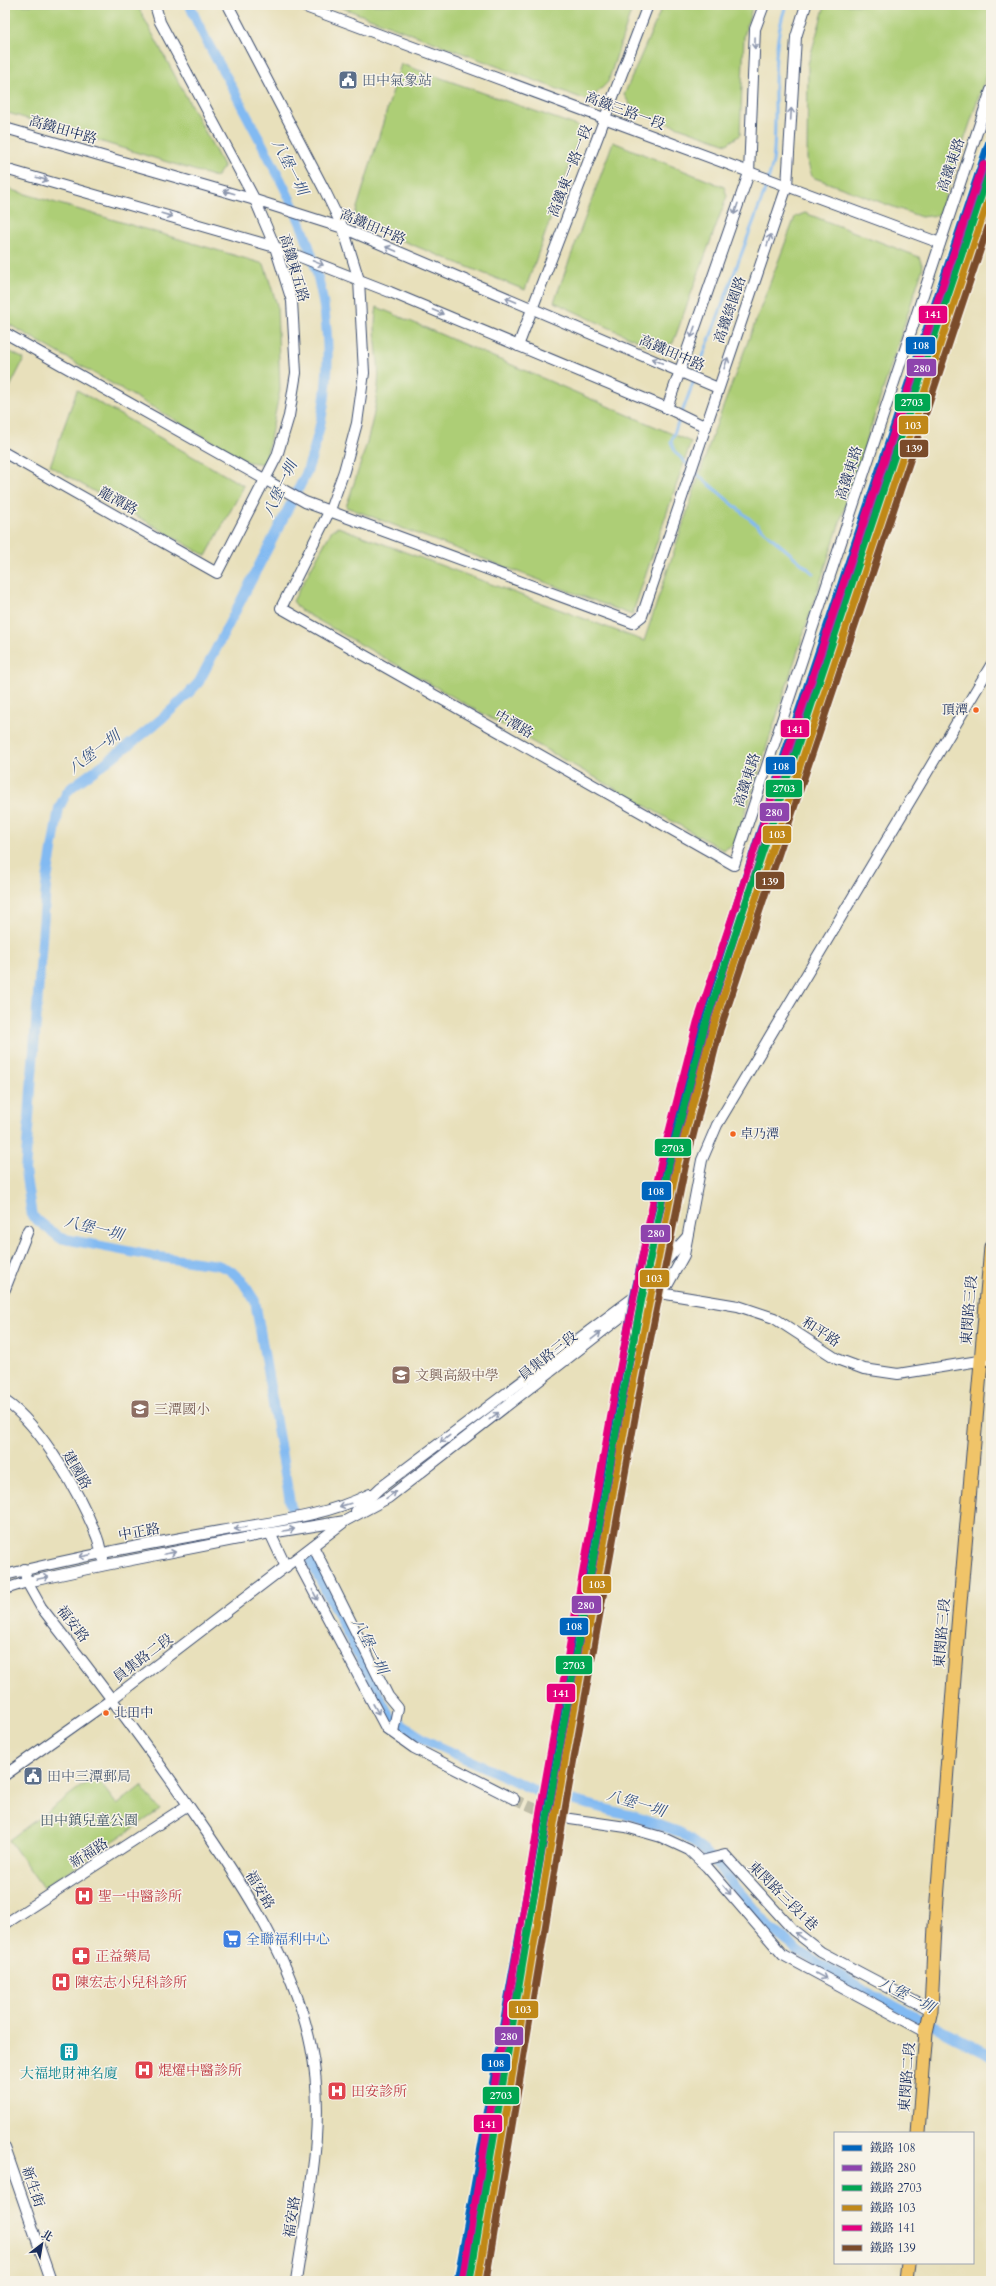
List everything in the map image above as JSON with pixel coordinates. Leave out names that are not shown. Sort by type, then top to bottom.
[{"type":"main road","name":"東閔路三段","points":[[928,2022],[937,1895],[986,1360],[991,1247]]},
{"type":"main road","name":"東閔路二段","points":[[918,2132],[928,2022]]},
{"type":"main road","points":[[906,2281],[908,2264]]},
{"type":"street","name":"高鐵東五路","points":[[154,5],[160,22],[255,200],[275,247],[292,301],[296,373],[289,416],[277,456],[266,480],[216,573]]},
{"type":"street","points":[[5,333],[306,502],[330,510],[344,471],[358,423],[364,373],[359,280],[343,228],[228,5]]},
{"type":"street","name":"高鐵三路一段","points":[[300,5],[940,243]]},
{"type":"street","name":"高鐵東一路一段","points":[[518,346],[648,5]]},
{"type":"street","name":"高鐵綠園路","points":[[667,408],[749,173],[756,29],[764,5]]},
{"type":"street","name":"高鐵綠園路","points":[[330,510],[633,622],[642,616],[787,186],[796,38],[806,5]]},
{"type":"street","name":"高鐵東路","points":[[734,865],[991,90]]},
{"type":"street","name":"高鐵田中路","points":[[5,128],[255,200],[343,228],[679,370],[718,388]]},
{"type":"street","points":[[5,169],[275,247],[359,280],[667,408],[706,427]]},
{"type":"street","name":"龍潭路","points":[[5,454],[216,573]]},
{"type":"street","name":"中潭路","points":[[330,510],[281,608],[734,865]]},
{"type":"street","name":"員集路三段","points":[[345,1521],[388,1498],[635,1306],[668,1284],[684,1255],[702,1160],[717,1125],[991,665]]},
{"type":"street","points":[[5,1289],[28,1230]]},
{"type":"street","points":[[635,1296],[646,1281],[686,1238]]},
{"type":"street","name":"和平路","points":[[635,1296],[657,1292],[738,1306],[774,1318],[838,1359],[864,1369],[898,1374],[986,1360]]},
{"type":"street","name":"員集路三段","points":[[380,1488],[635,1296]]},
{"type":"street","name":"建國路","points":[[5,1401],[28,1423],[54,1457],[71,1484],[97,1538],[106,1565]]},
{"type":"street","points":[[380,1488],[345,1521],[313,1546],[388,1696],[398,1708],[393,1732]]},
{"type":"street","name":"中正路","points":[[5,1575],[24,1569],[101,1553],[305,1515],[350,1504],[380,1488]]},
{"type":"street","name":"中正路","points":[[5,1589],[27,1582],[106,1565],[308,1526],[345,1521]]},
{"type":"street","points":[[270,1533],[286,1568]]},
{"type":"street","name":"員集路二段","points":[[5,1775],[112,1699],[297,1560],[313,1546]]},
{"type":"street","points":[[297,1560],[352,1668],[386,1728],[414,1748],[514,1799]]},
{"type":"street","name":"福安路","points":[[24,1569],[27,1582],[42,1607],[112,1699],[188,1805],[267,1929],[296,1998],[311,2047],[315,2083],[316,2134],[310,2197],[296,2281]]},
{"type":"street","name":"新福路","points":[[5,1924],[188,1805]]},
{"type":"street","points":[[570,1819],[626,1827],[661,1837],[689,1850],[701,1860],[783,1955],[928,2022]]},
{"type":"street","name":"東閔路三段1巷","points":[[701,1860],[725,1855],[793,1930],[821,1952],[928,2022]]},
{"type":"street","name":"新生街","points":[[5,2148],[52,2281]]},
{"type":"green space","points":[[5,5],[137,5],[224,167],[216,177],[5,112]]},
{"type":"green space","points":[[335,5],[633,5],[608,82],[589,101]]},
{"type":"green space","points":[[663,5],[753,5],[744,36],[740,135],[727,144],[635,112],[624,95]]},
{"type":"green space","points":[[825,5],[991,5],[991,61],[939,215],[921,217],[812,177],[807,160],[808,64]]},
{"type":"green space","points":[[401,64],[583,128],[525,290],[353,221]]},
{"type":"green space","points":[[613,142],[724,187],[727,196],[673,343],[655,349],[554,302]]},
{"type":"green space","points":[[5,188],[264,264],[277,305],[280,390],[265,464],[248,462],[5,322]]},
{"type":"green space","points":[[805,213],[919,257],[923,267],[735,844],[723,850],[300,610],[293,601],[332,530],[338,527],[644,641],[714,431],[795,217]]},
{"type":"green space","points":[[377,307],[691,442],[632,615],[346,507],[365,448],[376,402],[379,376],[375,337],[375,317]]},
{"type":"green space","points":[[5,349],[24,359],[5,397]]},
{"type":"green space","points":[[77,390],[244,486],[206,556],[50,466]]},
{"type":"green space","name":"田中鎮兒童公園","points":[[95,1776],[117,1805],[141,1786],[160,1810],[43,1888],[9,1840]]},
{"type":"waterway","name":"八堡一圳","points":[[190,5],[204,37],[283,184],[309,247],[319,280],[325,311],[327,375],[323,408],[316,441],[306,474],[199,682],[155,725],[72,787],[67,792],[59,808],[46,886],[25,1171],[32,1216],[60,1238],[152,1256],[218,1265],[230,1270],[242,1281],[255,1301],[291,1508]]},
{"type":"waterway","points":[[786,5],[777,43],[775,82],[775,141],[771,170],[763,196],[671,442],[676,453],[696,473],[813,573]]},
{"type":"waterway","name":"八堡一圳","points":[[311,1562],[390,1717],[427,1741],[536,1791],[633,1816],[679,1832],[704,1850],[771,1929],[802,1953],[869,1993],[991,2055]]},
{"type":"tunnel","points":[[514,1799],[541,1811],[570,1819]]},
{"type":"rail line","name":"108","points":[[457,2281],[633,1298],[662,1165],[699,1022],[790,736],[991,135]]},
{"type":"rail line","name":"280","points":[[465,2281],[641,1300],[670,1167],[707,1024],[798,738],[991,160]]},
{"type":"rail line","name":"141","points":[[462,2280],[542,1799],[615,1392],[661,1162],[697,1022],[983,164]]},
{"type":"rail line","name":"2703","points":[[470,2281],[550,1800],[623,1393],[669,1164],[705,1025],[991,167]]},
{"type":"rail line","name":"103","points":[[478,2281],[558,1801],[631,1394],[677,1166],[713,1027],[991,192]]},
{"type":"rail line","name":"139","points":[[486,2281],[566,1803],[639,1396],[685,1168],[720,1030],[991,218]]},
{"type":"place","name":"田中氣象站","points":[[348,80]]},
{"type":"place","name":"頂潭","points":[[976,710]]},
{"type":"place","name":"卓乃潭","points":[[733,1134]]},
{"type":"place","name":"文興高級中學","points":[[401,1375]]},
{"type":"place","name":"三潭國小","points":[[140,1409]]},
{"type":"place","name":"北田中","points":[[106,1713]]},
{"type":"place","name":"田中三潭郵局","points":[[33,1776]]},
{"type":"place","name":"聖一中醫診所","points":[[84,1896]]},
{"type":"place","name":"全聯福利中心","points":[[232,1939]]},
{"type":"place","name":"正益藥局","points":[[81,1956]]},
{"type":"place","name":"陳宏志小兒科診所","points":[[61,1982]]},
{"type":"place","name":"大福地財神名廈","points":[[69,2052]]},
{"type":"place","name":"焜燿中醫診所","points":[[144,2070]]},
{"type":"place","name":"田安診所","points":[[337,2091]]}]
